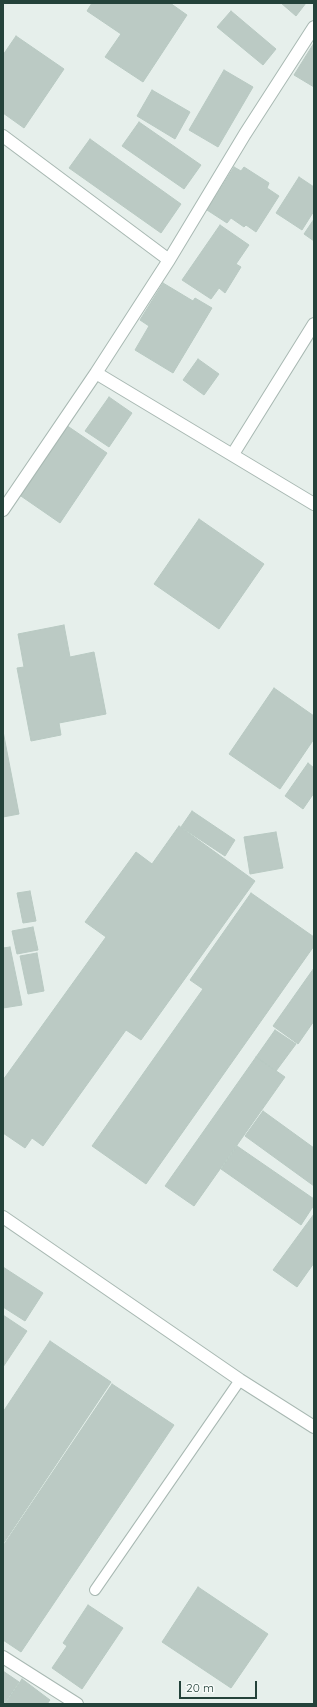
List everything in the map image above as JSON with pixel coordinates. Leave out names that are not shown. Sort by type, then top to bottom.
[{"type":"street","points":[[3,510],[96,373],[169,260],[245,134],[314,27]]},
{"type":"street","points":[[3,136],[169,260]]},
{"type":"street","points":[[233,454],[314,324]]},
{"type":"street","points":[[96,373],[314,504]]},
{"type":"street","points":[[3,1217],[240,1380],[314,1427]]},
{"type":"street","points":[[3,1657],[77,1704]]},
{"type":"lane","points":[[95,1590],[240,1380]]},
{"type":"building","points":[[92,3],[170,3],[187,15],[143,82],[105,57],[121,34],[87,11]]},
{"type":"building","points":[[281,3],[306,3],[296,16]]},
{"type":"building","points":[[231,11],[276,49],[263,65],[217,27]]},
{"type":"building","points":[[16,36],[64,69],[24,128],[3,113],[3,55]]},
{"type":"building","points":[[314,43],[314,87],[294,75]]},
{"type":"building","points":[[224,70],[253,87],[218,147],[189,130]]},
{"type":"building","points":[[152,90],[190,112],[175,139],[137,116]]},
{"type":"building","points":[[139,122],[201,165],[184,189],[122,146]]},
{"type":"building","points":[[90,139],[181,204],[161,233],[69,168]]},
{"type":"building","points":[[234,167],[241,171],[244,167],[269,183],[267,188],[279,196],[256,232],[246,225],[244,227],[231,218],[227,223],[207,210]]},
{"type":"building","points":[[299,177],[314,187],[314,211],[302,230],[276,213]]},
{"type":"building","points":[[314,219],[314,241],[304,234]]},
{"type":"building","points":[[220,225],[249,245],[236,264],[241,267],[225,293],[219,288],[211,299],[182,280]]},
{"type":"building","points":[[163,283],[193,301],[195,298],[212,308],[173,373],[135,350],[149,326],[140,320]]},
{"type":"building","points":[[198,359],[219,374],[204,395],[183,380]]},
{"type":"building","points":[[109,397],[132,413],[109,447],[85,431]]},
{"type":"building","points":[[66,425],[107,453],[60,523],[18,494]]},
{"type":"building","points":[[199,519],[264,564],[219,629],[154,584]]},
{"type":"building","points":[[64,625],[70,657],[94,652],[106,714],[59,723],[61,735],[31,741],[17,668],[24,667],[18,634]]},
{"type":"building","points":[[274,688],[314,716],[314,739],[280,789],[229,754]]},
{"type":"building","points":[[3,731],[19,814],[3,817]]},
{"type":"building","points":[[308,763],[314,768],[314,793],[303,809],[285,796]]},
{"type":"building","points":[[192,811],[235,840],[225,856],[181,827]]},
{"type":"building","points":[[179,826],[255,881],[141,1040],[126,1030],[43,1146],[32,1138],[25,1148],[3,1133],[3,1080],[106,937],[85,922],[136,852],[152,864]]},
{"type":"building","points":[[276,832],[283,868],[250,874],[244,837]]},
{"type":"building","points":[[30,891],[36,921],[23,923],[17,893]]},
{"type":"building","points":[[251,893],[314,937],[314,946],[146,1184],[92,1146],[203,989],[190,980]]},
{"type":"building","points":[[33,927],[38,950],[17,954],[12,931]]},
{"type":"building","points":[[10,947],[22,1005],[3,1008],[3,948]]},
{"type":"building","points":[[37,953],[44,991],[28,994],[20,956]]},
{"type":"building","points":[[314,968],[314,1021],[298,1044],[273,1026]]},
{"type":"building","points":[[275,1030],[296,1044],[276,1071],[256,1057]]},
{"type":"building","points":[[256,1057],[285,1077],[194,1206],[165,1186]]},
{"type":"building","points":[[263,1111],[314,1148],[314,1186],[245,1136]]},
{"type":"building","points":[[237,1146],[314,1199],[314,1205],[301,1225],[221,1169]]},
{"type":"building","points":[[314,1214],[314,1263],[297,1287],[273,1270]]},
{"type":"building","points":[[3,1267],[43,1293],[25,1321],[3,1307]]},
{"type":"building","points":[[3,1315],[27,1331],[3,1367]]},
{"type":"building","points":[[50,1341],[111,1382],[3,1544],[3,1412]]},
{"type":"building","points":[[112,1384],[174,1425],[21,1652],[3,1640],[3,1546]]},
{"type":"building","points":[[198,1587],[268,1634],[231,1688],[162,1642]]},
{"type":"building","points":[[88,1605],[123,1628],[82,1689],[52,1668],[67,1646],[63,1643]]},
{"type":"building","points":[[3,1671],[19,1682],[4,1704],[3,1704]]},
{"type":"building","points":[[22,1679],[50,1700],[47,1704],[5,1704]]}]
